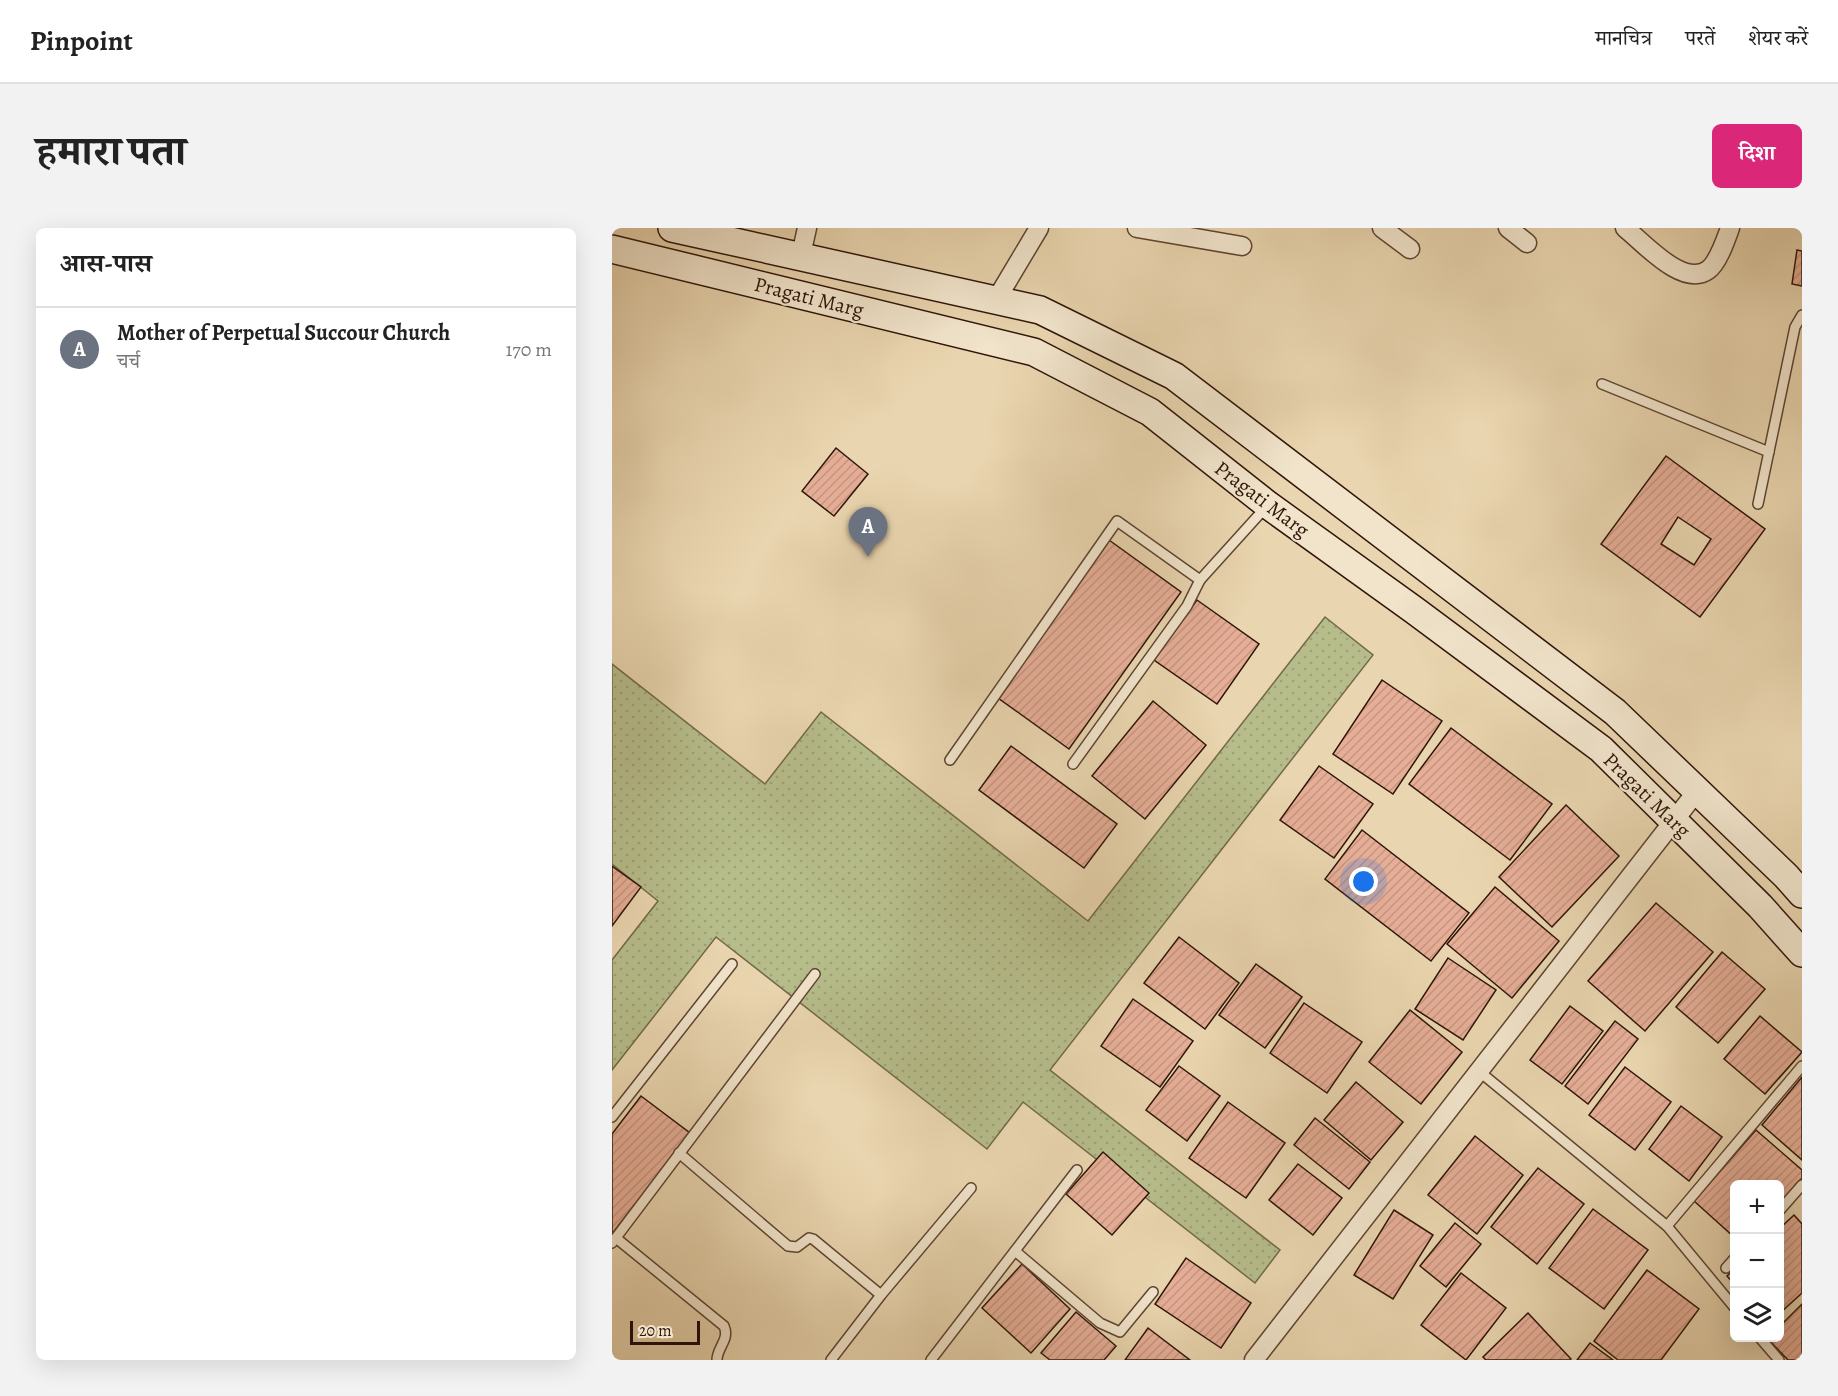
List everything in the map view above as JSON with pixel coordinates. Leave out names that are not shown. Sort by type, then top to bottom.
[{"type":"main road","name":"Pragati Marg","points":[[672,228],[700,231],[1040,310],[1174,376],[1615,712],[1802,894]]},
{"type":"main road","name":"Pragati Marg","points":[[612,249],[1034,352],[1150,412],[1268,505],[1424,617],[1601,749],[1760,906],[1802,953]]},
{"type":"street","points":[[801,255],[807,228]]},
{"type":"street","points":[[996,300],[1039,228]]},
{"type":"street","points":[[1137,228],[1242,246]]},
{"type":"street","points":[[1382,228],[1410,249]]},
{"type":"street","points":[[1508,228],[1527,243]]},
{"type":"street","points":[[1625,228],[1678,272],[1693,275],[1709,270],[1730,228]]},
{"type":"street","points":[[1254,1360],[1697,791]]},
{"type":"lane","points":[[1758,504],[1795,327],[1802,315]]},
{"type":"lane","points":[[1602,384],[1769,452]]},
{"type":"lane","points":[[1073,764],[1187,606],[1200,580],[1268,505]]},
{"type":"lane","points":[[950,760],[1117,521],[1200,580]]},
{"type":"lane","points":[[612,1117],[732,964]]},
{"type":"lane","points":[[717,1360],[716,1356],[726,1336],[724,1326],[614,1240],[815,974]]},
{"type":"lane","points":[[1667,1226],[1802,1066]]},
{"type":"lane","points":[[1480,1072],[1667,1226],[1730,1302]]},
{"type":"lane","points":[[679,1153],[788,1246],[797,1247],[809,1238],[813,1239],[881,1295]]},
{"type":"lane","points":[[931,1360],[1077,1170]]},
{"type":"lane","points":[[1784,1205],[1802,1185]]},
{"type":"lane","points":[[831,1360],[881,1295],[971,1188]]},
{"type":"lane","points":[[1015,1251],[1100,1323],[1120,1332],[1153,1292]]},
{"type":"lane","points":[[1726,1268],[1730,1264]]},
{"type":"lane","points":[[1763,1342],[1779,1360]]},
{"type":"green space","points":[[1325,617],[1373,655],[1050,1070],[1280,1250],[1255,1283],[1023,1102],[987,1149],[716,937],[612,1070],[612,960],[658,901],[612,864],[612,664],[765,784],[821,712],[1088,921]]},
{"type":"building","points":[[1797,250],[1802,251],[1802,286],[1792,284]]},
{"type":"building","points":[[836,448],[868,474],[834,516],[802,491]]},
{"type":"building","points":[[1666,456],[1765,529],[1700,617],[1601,544]],"holes":[[[1678,517],[1711,539],[1694,565],[1661,544]]]},
{"type":"building","points":[[1109,540],[1181,592],[1069,749],[998,698]]},
{"type":"building","points":[[1197,600],[1259,644],[1217,704],[1154,660]]},
{"type":"building","points":[[1382,680],[1442,721],[1393,794],[1333,754]]},
{"type":"building","points":[[1153,701],[1206,745],[1145,819],[1092,776]]},
{"type":"building","points":[[1451,728],[1552,804],[1510,860],[1409,784]]},
{"type":"building","points":[[1011,746],[1117,824],[1084,868],[979,790]]},
{"type":"building","points":[[1319,766],[1373,804],[1334,858],[1280,820]]},
{"type":"building","points":[[1566,805],[1619,856],[1552,927],[1499,877]]},
{"type":"building","points":[[1362,830],[1469,913],[1431,961],[1325,879]]},
{"type":"building","points":[[612,866],[641,887],[612,926]]},
{"type":"building","points":[[1495,887],[1559,941],[1512,998],[1447,944]]},
{"type":"building","points":[[1656,903],[1713,952],[1645,1031],[1588,981]]},
{"type":"building","points":[[1179,937],[1239,983],[1205,1029],[1144,983]]},
{"type":"building","points":[[1722,952],[1765,989],[1718,1043],[1676,1007]]},
{"type":"building","points":[[1448,958],[1496,990],[1463,1040],[1415,1009]]},
{"type":"building","points":[[1256,964],[1302,997],[1265,1048],[1219,1015]]},
{"type":"building","points":[[1133,999],[1193,1041],[1160,1087],[1101,1046]]},
{"type":"building","points":[[1304,1003],[1362,1042],[1327,1093],[1270,1053]]},
{"type":"building","points":[[1570,1006],[1603,1031],[1562,1084],[1530,1060]]},
{"type":"building","points":[[1410,1010],[1462,1052],[1421,1104],[1369,1062]]},
{"type":"building","points":[[1760,1016],[1802,1052],[1765,1094],[1724,1059]]},
{"type":"building","points":[[1615,1021],[1638,1039],[1588,1104],[1565,1086]]},
{"type":"building","points":[[1179,1066],[1220,1096],[1187,1141],[1146,1110]]},
{"type":"building","points":[[1625,1067],[1671,1102],[1635,1150],[1589,1115]]},
{"type":"building","points":[[1802,1077],[1802,1160],[1762,1125]]},
{"type":"building","points":[[1356,1082],[1403,1122],[1371,1160],[1324,1120]]},
{"type":"building","points":[[641,1096],[690,1133],[612,1234],[612,1134]]},
{"type":"building","points":[[1228,1102],[1285,1143],[1246,1198],[1189,1158]]},
{"type":"building","points":[[1681,1106],[1722,1137],[1689,1181],[1649,1149]]},
{"type":"building","points":[[1315,1118],[1370,1162],[1349,1189],[1294,1145]]},
{"type":"building","points":[[1756,1130],[1802,1170],[1802,1178],[1784,1198],[1784,1180],[1730,1180],[1730,1233],[1694,1201]]},
{"type":"building","points":[[1475,1136],[1523,1175],[1477,1234],[1428,1195]]},
{"type":"building","points":[[1103,1152],[1149,1193],[1112,1235],[1066,1194]]},
{"type":"building","points":[[1298,1164],[1342,1198],[1313,1235],[1269,1200]]},
{"type":"building","points":[[1538,1168],[1584,1204],[1537,1264],[1491,1227]]},
{"type":"building","points":[[1593,1209],[1648,1250],[1604,1309],[1549,1268]]},
{"type":"building","points":[[1394,1210],[1433,1235],[1393,1299],[1354,1275]]},
{"type":"building","points":[[1794,1215],[1802,1224],[1802,1293],[1784,1309],[1784,1234],[1784,1224]]},
{"type":"building","points":[[1455,1223],[1481,1244],[1446,1287],[1420,1266]]},
{"type":"building","points":[[1186,1258],[1251,1303],[1221,1348],[1155,1304]]},
{"type":"building","points":[[1022,1264],[1070,1309],[1031,1353],[982,1308]]},
{"type":"building","points":[[1647,1270],[1699,1309],[1661,1360],[1618,1360],[1594,1341]]},
{"type":"building","points":[[1461,1273],[1506,1308],[1466,1360],[1421,1325]]},
{"type":"building","points":[[1802,1304],[1802,1360],[1788,1360],[1771,1342],[1784,1342],[1784,1322]]},
{"type":"building","points":[[1076,1312],[1116,1346],[1104,1360],[1050,1360],[1041,1353]]},
{"type":"building","points":[[1528,1313],[1571,1359],[1486,1360],[1483,1357]]},
{"type":"building","points":[[1148,1328],[1190,1360],[1125,1360]]},
{"type":"building","points":[[1590,1343],[1613,1360],[1577,1360]]},
{"type":"place","name":"Mother of Perpetual Succour Church","points":[[868,557]]}]
